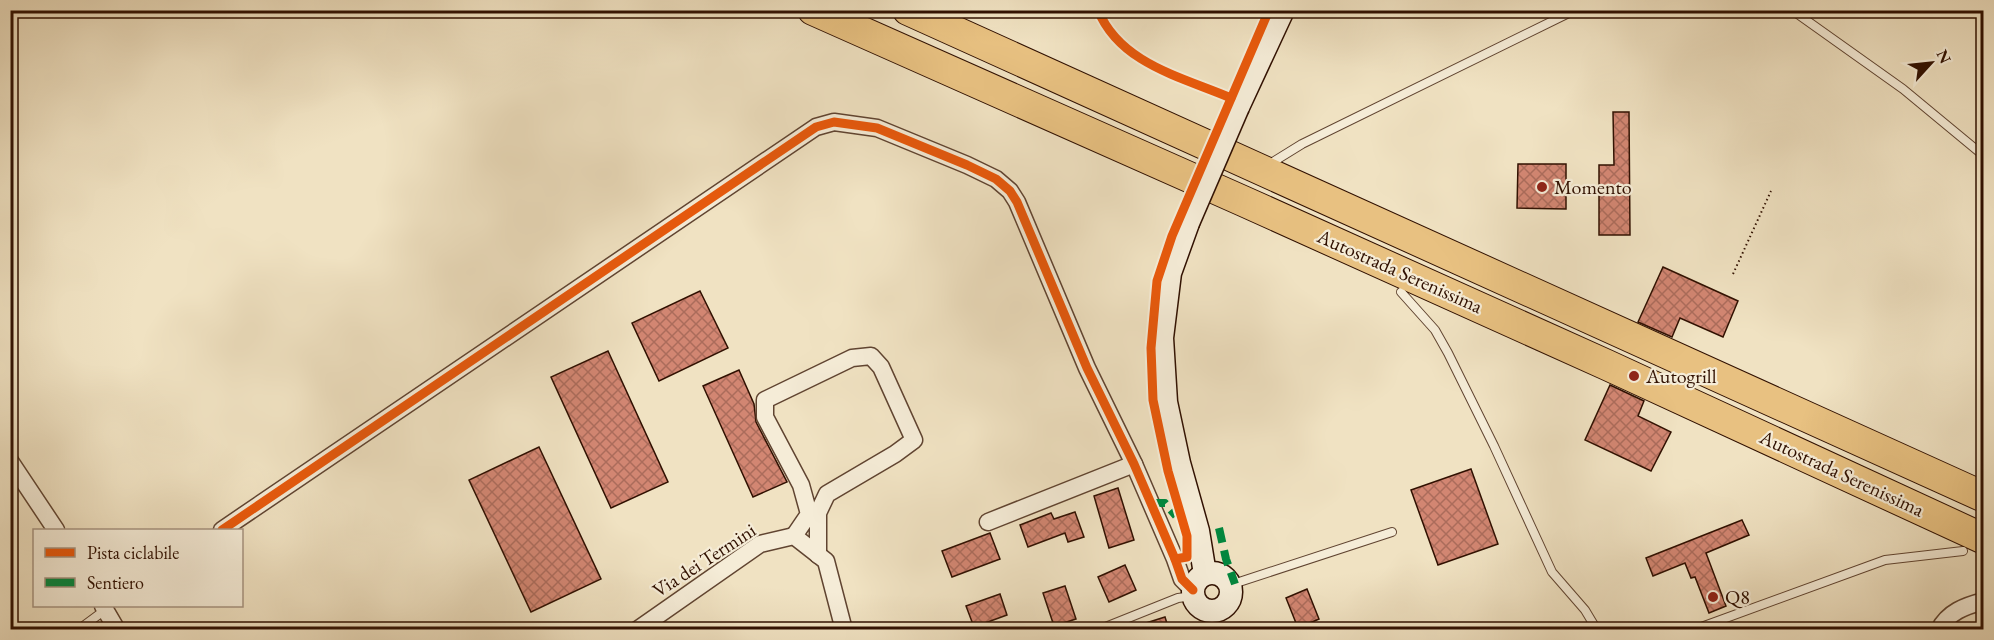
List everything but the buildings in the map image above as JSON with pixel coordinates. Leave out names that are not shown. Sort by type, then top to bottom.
[{"type":"highway","name":"Autostrada Serenissima","points":[[813,10],[1318,235],[1973,545]]},
{"type":"highway","name":"Autostrada Serenissima","points":[[908,10],[1259,171],[1983,497]]},
{"type":"street","points":[[1211,600],[1198,531],[1179,463],[1166,402],[1162,338],[1170,273],[1188,223],[1283,10]]},
{"type":"street","points":[[225,529],[816,127],[834,122],[877,128],[968,165],[996,179],[1010,191],[1017,202],[1087,368],[1134,464],[1182,579],[1211,600]]},
{"type":"street","points":[[818,555],[818,513],[827,494],[895,454],[914,440],[881,367],[871,356],[852,358],[765,400],[765,417],[801,485],[809,514],[794,536],[818,555],[826,561],[844,630]]},
{"type":"street","points":[[10,461],[55,529]]},
{"type":"street","points":[[988,522],[1134,464]]},
{"type":"street","name":"Via dei Termini","points":[[638,630],[760,544],[794,536]]},
{"type":"street","points":[[1938,630],[1952,613],[1983,601]]},
{"type":"street","points":[[107,607],[117,630]]},
{"type":"lane","points":[[1259,171],[1302,144],[1575,10]]},
{"type":"lane","points":[[1792,10],[1903,89],[1983,156]]},
{"type":"lane","points":[[1401,292],[1435,330],[1448,353],[1494,446],[1551,572],[1585,610],[1597,630]]},
{"type":"lane","points":[[1098,630],[1178,598],[1211,600],[1392,532]]},
{"type":"lane","points":[[1693,630],[1885,560],[1940,555],[1973,545]]},
{"type":"lane","points":[[78,630],[107,607]]},
{"type":"path","points":[[1733,274],[1771,190]]},
{"type":"marked path","points":[[1151,503],[1165,503],[1176,516]]},
{"type":"marked path","points":[[1219,528],[1235,584]]},
{"type":"cycle path","points":[[1098,10],[1108,28],[1121,44],[1137,56],[1173,75],[1231,98]]},
{"type":"cycle path","points":[[1175,559],[1187,557],[1187,536],[1168,471],[1153,400],[1151,348],[1157,281],[1172,236],[1269,10]]},
{"type":"cycle path","points":[[223,529],[816,127],[834,122],[877,128],[967,165],[996,179],[1010,191],[1017,202],[1087,368],[1134,464],[1182,579],[1193,590]]},
{"type":"place","name":"Momento","points":[[1542,187]]},
{"type":"place","name":"Autogrill","points":[[1634,376]]},
{"type":"place","name":"Q8","points":[[1713,597]]}]
